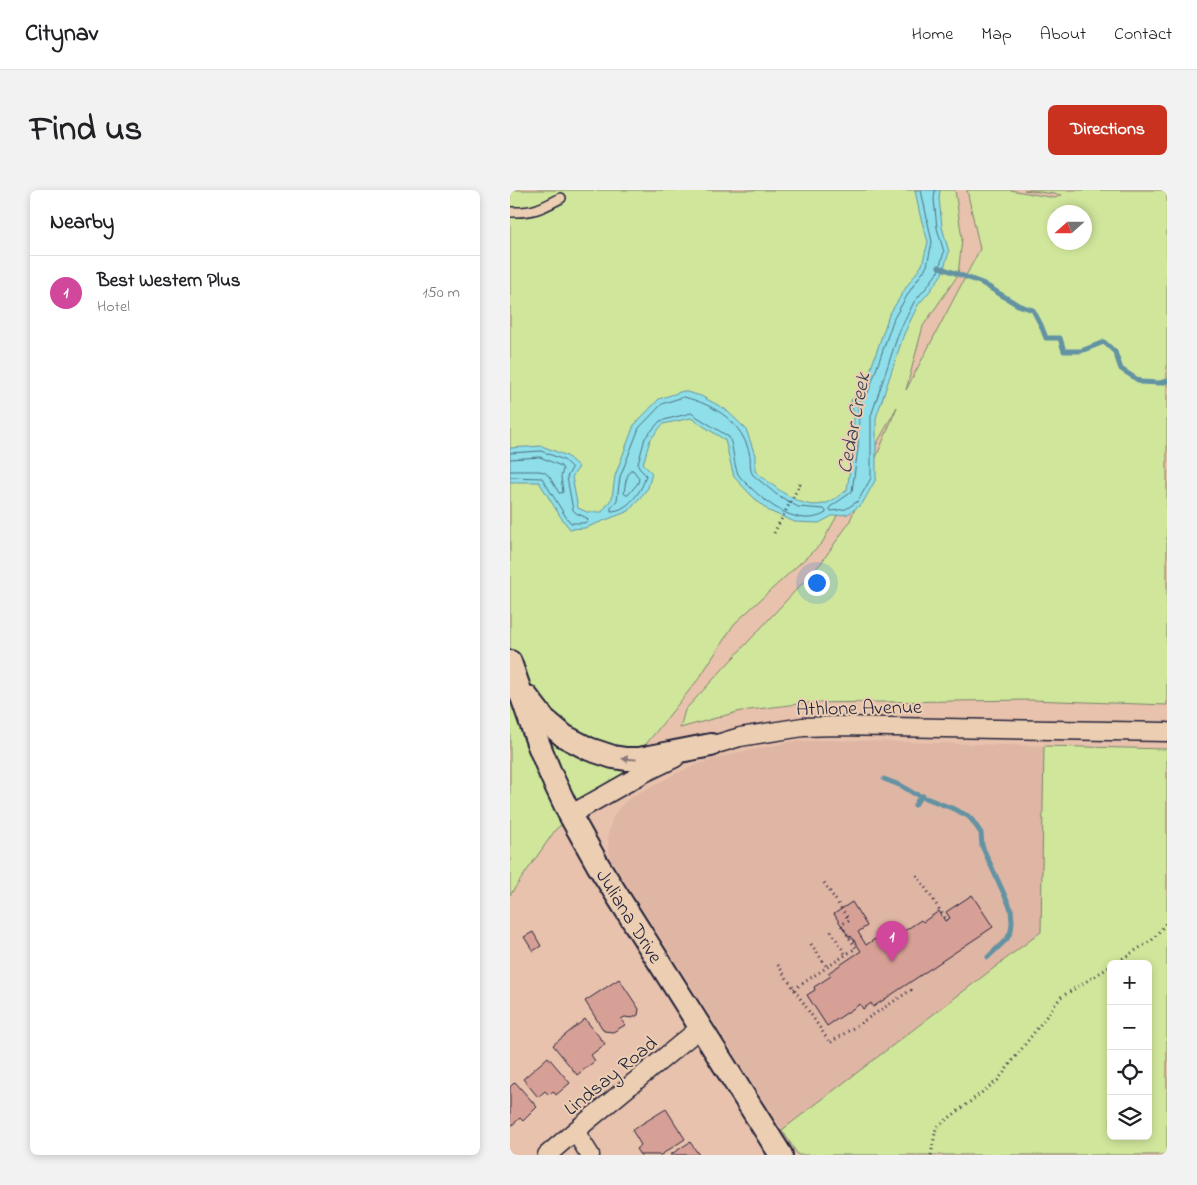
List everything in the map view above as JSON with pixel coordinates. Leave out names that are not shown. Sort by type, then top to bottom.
[{"type":"street","points":[[510,662],[528,700],[544,719],[564,736],[589,749],[613,757],[639,759],[711,745]]},
{"type":"street","name":"Juliana Drive","points":[[510,662],[550,775],[570,814],[598,865],[780,1155]]},
{"type":"street","name":"Athlone Avenue","points":[[570,814],[672,759],[740,737],[803,727],[1167,732]]},
{"type":"street","name":"Lindsay Road","points":[[547,1155],[700,1028]]},
{"type":"street","points":[[575,1131],[590,1155]]},
{"type":"lane","points":[[510,212],[531,212],[562,198]]},
{"type":"path","points":[[774,533],[802,480]]},
{"type":"path","points":[[917,875],[945,918]]},
{"type":"path","points":[[794,989],[856,948],[841,925],[849,920],[823,881]]},
{"type":"path","points":[[1120,960],[1152,940],[1167,922]]},
{"type":"path","points":[[831,932],[846,955]]},
{"type":"path","points":[[811,944],[827,967]]},
{"type":"path","points":[[778,965],[830,1043],[911,990],[909,987]]},
{"type":"path","points":[[931,1155],[936,1128],[998,1080],[1061,997],[1107,968]]},
{"type":"shaded area","points":[[827,740],[1044,746],[1041,932],[782,1130],[612,861],[609,853],[608,835],[612,819],[626,801],[677,773],[735,753],[792,742]]},
{"type":"green space","points":[[510,190],[955,190],[962,239],[958,275],[923,326],[906,390],[980,249],[967,190],[1010,190],[1055,198],[1062,195],[1024,190],[1167,190],[1167,705],[1031,700],[806,703],[741,711],[680,728],[685,710],[821,563],[849,523],[897,407],[822,543],[734,624],[700,677],[614,784],[556,829],[510,895]]},
{"type":"green space","points":[[1044,746],[1167,749],[1167,1155],[798,1155],[782,1130],[1041,932]]},
{"type":"water","points":[[915,190],[940,190],[942,227],[949,252],[942,274],[918,305],[904,334],[876,418],[876,479],[862,504],[848,514],[832,516],[819,523],[795,522],[769,511],[734,477],[725,440],[691,418],[663,424],[650,440],[643,464],[652,473],[648,488],[629,511],[585,528],[570,529],[539,482],[510,482],[510,448],[542,446],[567,456],[579,467],[572,477],[578,508],[587,512],[602,512],[612,498],[615,476],[634,425],[659,399],[683,391],[701,396],[725,409],[746,429],[755,455],[755,471],[778,489],[796,500],[814,505],[826,503],[839,496],[847,490],[853,448],[854,416],[851,400],[863,392],[889,315],[922,265],[928,242]]},
{"type":"building","points":[[972,895],[993,927],[873,1007],[871,1003],[863,1009],[860,1004],[827,1026],[807,995],[815,990],[814,987],[831,976],[828,973],[861,951],[834,914],[852,902],[867,926],[858,932],[866,945],[882,937],[886,943],[921,920],[923,922],[939,911],[945,921],[950,918],[946,912]]},
{"type":"building","points":[[533,932],[541,946],[533,951],[524,937]]},
{"type":"building","points":[[619,979],[639,1009],[638,1015],[632,1018],[625,1017],[621,1019],[625,1025],[613,1032],[604,1031],[585,1001]]},
{"type":"building","points":[[585,1019],[605,1044],[591,1055],[595,1061],[577,1075],[553,1045]]},
{"type":"building","points":[[548,1057],[570,1083],[556,1095],[553,1091],[549,1095],[545,1091],[538,1097],[523,1079]]},
{"type":"building","points":[[515,1082],[537,1107],[523,1121],[520,1118],[510,1127],[510,1087]]},
{"type":"building","points":[[666,1109],[685,1139],[661,1155],[640,1155],[636,1149],[641,1145],[632,1130]]},
{"type":"building","points":[[690,1142],[699,1155],[670,1155]]},
{"type":"waterway","points":[[939,267],[982,283],[1018,305],[1033,310],[1046,338],[1060,338],[1064,351],[1081,351],[1104,342],[1115,352],[1121,369],[1141,382],[1160,383],[1167,381]]},
{"type":"waterway","points":[[884,779],[968,816],[981,833],[982,846],[1011,909],[1012,922],[1011,931],[1007,939],[988,957]]},
{"type":"waterway","points":[[915,805],[923,796]]},
{"type":"place","name":"Best Western Plus","points":[[892,962]]},
{"type":"water label","name":"Cedar Creek","points":[[853,423]]}]
